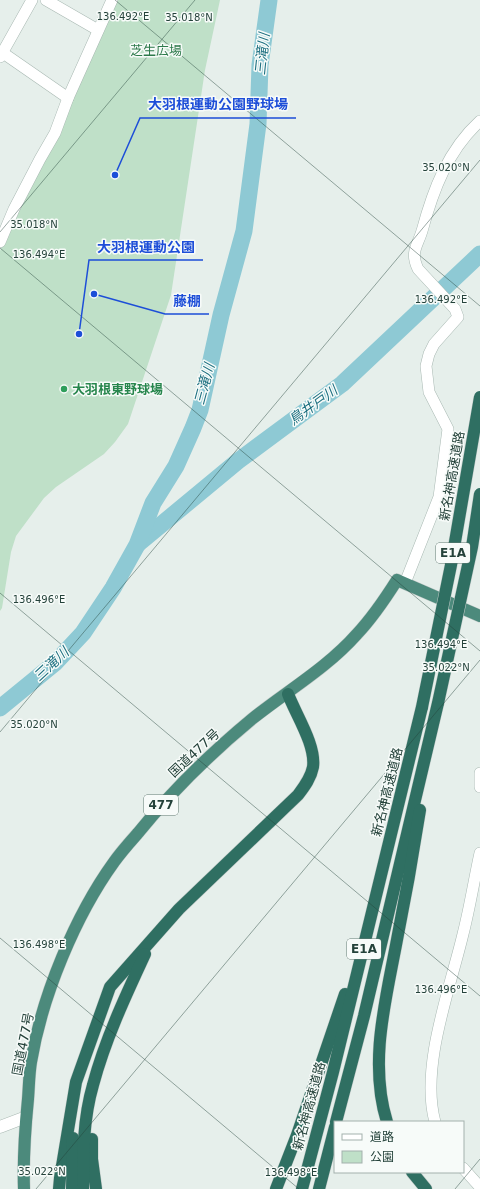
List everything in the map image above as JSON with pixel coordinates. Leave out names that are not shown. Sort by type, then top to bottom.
[{"type":"highway","name":"新名神高速道路","points":[[302,1189],[333,1072],[422,707],[451,565],[480,397]]},
{"type":"highway","name":"E1A","points":[[336,1121],[364,1016],[433,726],[472,547],[480,494]]},
{"type":"highway","name":"国道477号","points":[[24,1189],[26,1117],[31,1063],[39,1027],[51,988],[80,919],[96,889],[114,861],[163,803],[225,743],[253,719],[288,694],[327,662],[356,635],[381,606],[397,580],[405,583]]},
{"type":"highway","points":[[405,583],[480,616]]},
{"type":"highway","points":[[59,1189],[76,1082],[110,987],[179,909],[298,795],[308,781],[312,768],[312,754],[309,741],[288,694]]},
{"type":"highway","points":[[388,1121],[382,1100],[379,1076],[382,1015],[414,852],[433,726]]},
{"type":"highway","points":[[276,1189],[297,1135],[370,923]]},
{"type":"highway","points":[[83,1189],[84,1133],[92,1086],[107,1040],[125,997],[152,941]]},
{"type":"highway","points":[[72,1189],[76,1082]]},
{"type":"highway","points":[[92,1086],[92,1159],[96,1189]]},
{"type":"highway","points":[[319,1189],[334,1131]]},
{"type":"highway","points":[[413,1173],[426,1189]]},
{"type":"street","points":[[32,0],[1,54],[68,98]]},
{"type":"street","points":[[46,0],[98,30]]},
{"type":"street","points":[[0,242],[14,209],[55,133],[68,98],[112,0]]},
{"type":"street","points":[[405,583],[439,497],[448,429],[429,392],[426,366],[429,354],[434,344],[458,317],[455,309],[418,269],[415,262],[414,253],[429,205],[445,165],[469,131],[480,121]]},
{"type":"street","points":[[480,773],[480,787]]},
{"type":"street","points":[[435,1121],[430,1098],[433,1056],[464,932],[480,853]]},
{"type":"street","points":[[0,1127],[26,1117]]},
{"type":"street","points":[[464,1169],[480,1187]]},
{"type":"green space","name":"芝生広場","points":[[115,0],[220,0],[205,70],[171,295],[128,424],[104,454],[56,487],[44,498],[16,536],[11,552],[2,608],[0,611],[0,251]]},
{"type":"waterway","name":"三滝川","points":[[0,708],[55,663],[83,633],[113,588],[137,545],[153,503],[176,466],[200,410],[221,315],[244,231],[258,124],[260,65],[269,0]]},
{"type":"waterway","name":"鳥井戸川","points":[[139,543],[238,461],[342,384],[480,254]]},
{"type":"place","name":"大羽根運動公園野球場","points":[[115,175]]},
{"type":"place","name":"藤棚","points":[[94,294]]},
{"type":"place","name":"大羽根運動公園","points":[[79,334]]},
{"type":"place","name":"大羽根東野球場","points":[[64,389]]}]
